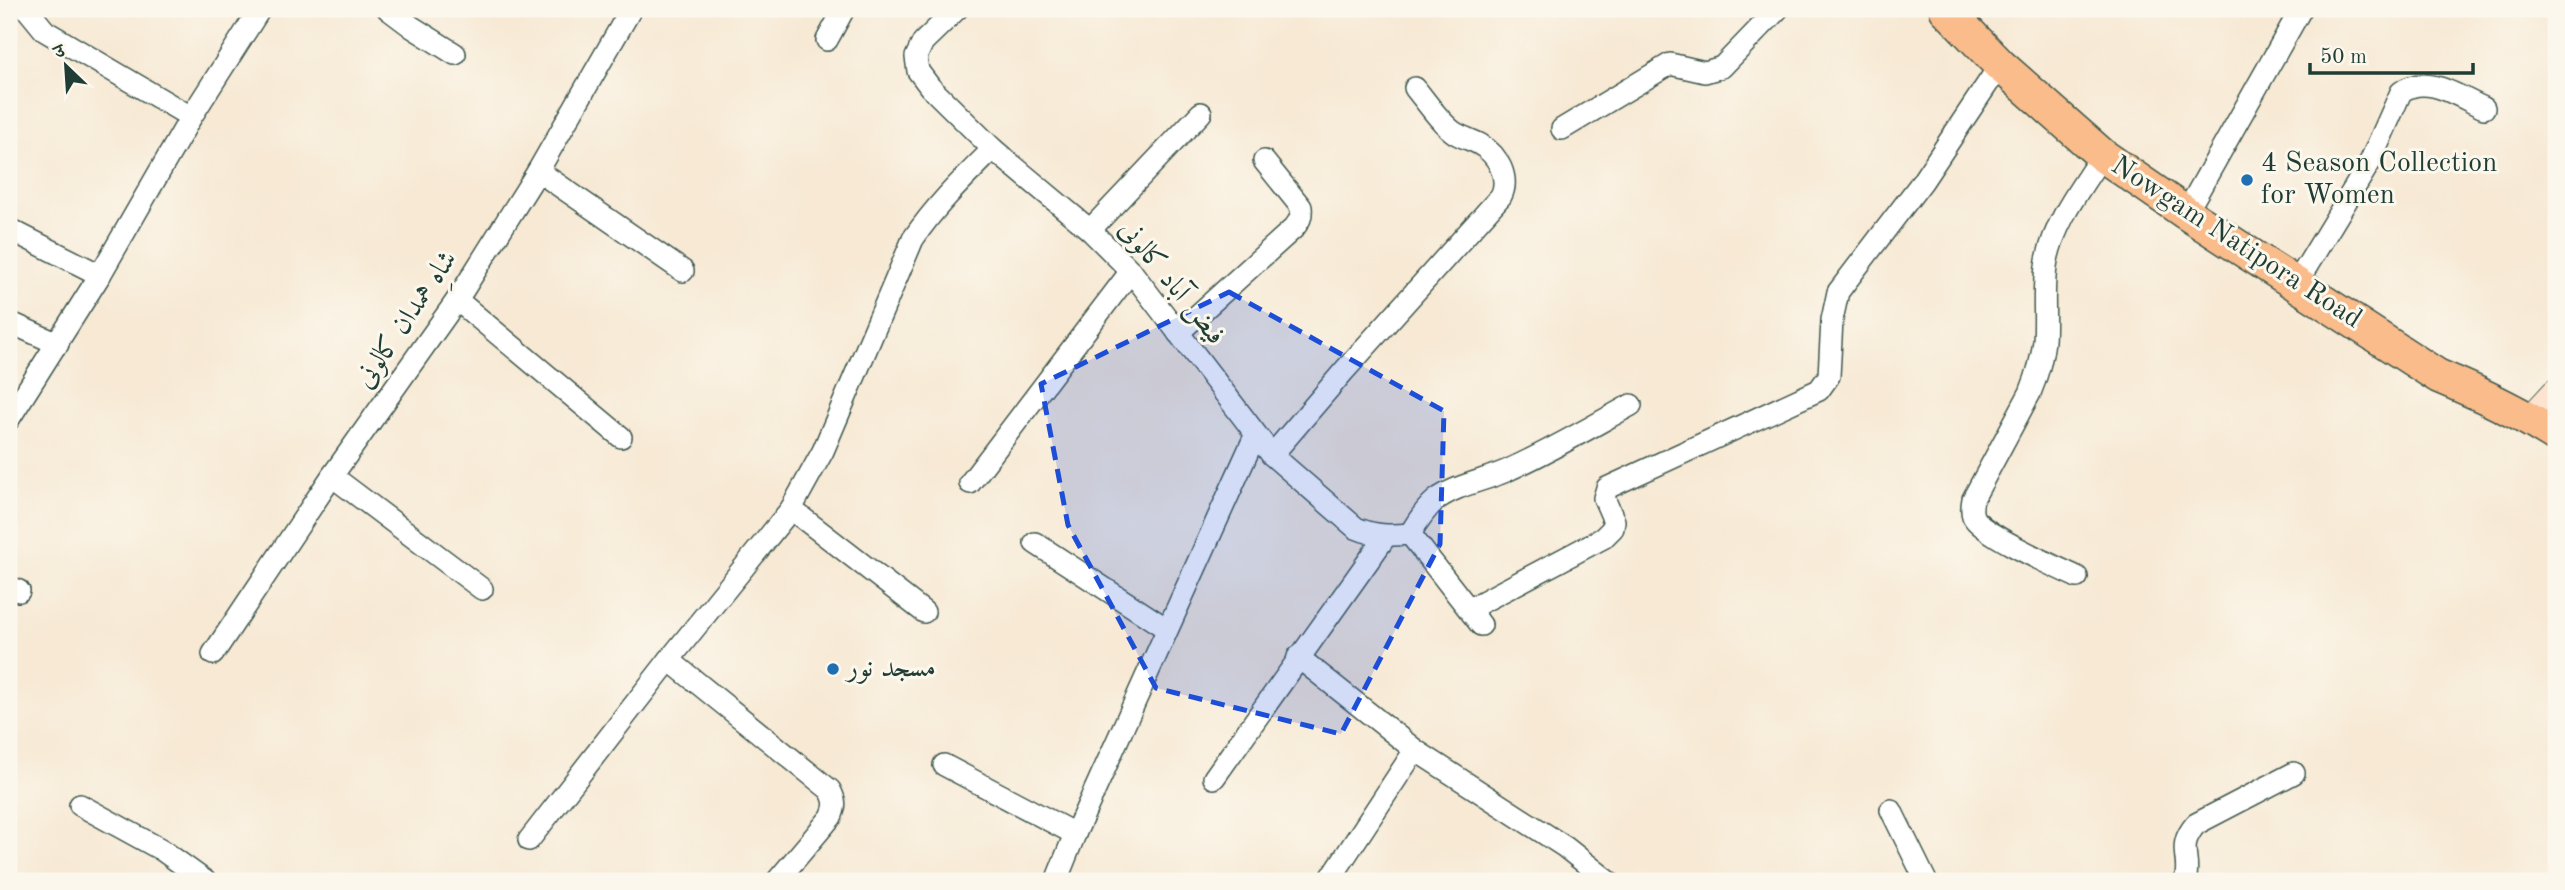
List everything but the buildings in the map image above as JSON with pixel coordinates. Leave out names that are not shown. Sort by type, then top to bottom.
[{"type":"main road","name":"Nowgam Natipora Road","points":[[1946,9],[2000,65],[2102,155],[2186,213],[2438,376],[2544,428]]},
{"type":"main road","points":[[2544,428],[2556,394]]},
{"type":"street","points":[[27,9],[46,31],[191,117]]},
{"type":"street","points":[[9,419],[58,344],[191,117],[260,9]]},
{"type":"street","points":[[388,9],[455,54]]},
{"type":"street","name":"شاہِ ہمدان کالونی","points":[[213,653],[332,476],[457,300],[538,171],[632,9]]},
{"type":"street","points":[[827,40],[844,9]]},
{"type":"street","name":"فیض آباد کالونی","points":[[957,9],[923,41],[916,57],[918,71],[930,88],[993,149],[1090,230],[1131,271],[1272,455],[1356,528],[1369,534],[1386,536],[1409,534]]},
{"type":"street","points":[[1562,129],[1670,64],[1705,72],[1722,67],[1778,9]]},
{"type":"street","points":[[2186,213],[2301,9]]},
{"type":"street","points":[[1631,405],[1514,468],[1456,489],[1436,500],[1423,513],[1409,534],[1475,617],[1603,538],[1613,528],[1614,521],[1604,498],[1608,488],[1819,390],[1825,384],[1829,376],[1832,320],[1838,292],[1922,182],[2000,65]]},
{"type":"street","points":[[2296,284],[2370,162],[2401,92],[2409,86],[2426,83],[2484,108]]},
{"type":"street","points":[[1272,455],[1501,197],[1505,188],[1502,170],[1491,153],[1479,144],[1454,133],[1415,88]]},
{"type":"street","points":[[1090,230],[1201,113]]},
{"type":"street","points":[[529,840],[791,509],[823,451],[913,239],[949,192],[993,149]]},
{"type":"street","points":[[2077,578],[1986,531],[1973,516],[1972,506],[1973,499],[2031,393],[2037,375],[2044,343],[2046,262],[2052,240],[2060,222],[2102,155]]},
{"type":"street","points":[[1178,333],[1300,221],[1301,207],[1264,161]]},
{"type":"street","points":[[538,171],[683,271]]},
{"type":"street","points":[[9,229],[100,275]]},
{"type":"street","points":[[970,483],[1131,271]]},
{"type":"street","points":[[457,300],[621,437]]},
{"type":"street","points":[[9,322],[58,344]]},
{"type":"street","points":[[1056,881],[1074,834],[1255,436]]},
{"type":"street","points":[[332,476],[482,589]]},
{"type":"street","points":[[791,509],[925,612]]},
{"type":"street","points":[[1214,778],[1386,536]]},
{"type":"street","points":[[1035,543],[1167,629]]},
{"type":"street","points":[[1298,657],[1415,750],[1565,847],[1603,880]]},
{"type":"street","points":[[669,660],[830,790],[835,799],[836,808],[831,817],[777,881]]},
{"type":"street","points":[[1329,881],[1415,750]]},
{"type":"street","points":[[944,765],[1074,834]]},
{"type":"street","points":[[2185,881],[2186,838],[2196,824],[2294,773]]},
{"type":"street","points":[[79,805],[162,850],[205,881]]},
{"type":"street","points":[[1891,810],[1926,881]]},
{"type":"highlighted area","points":[[1229,292],[1444,411],[1440,544],[1341,734],[1156,688],[1068,525],[1041,384]]},
{"type":"place","name":"4 Season Collection for Women","points":[[2247,180]]},
{"type":"place","name":"مسجد نور","points":[[833,669]]}]
